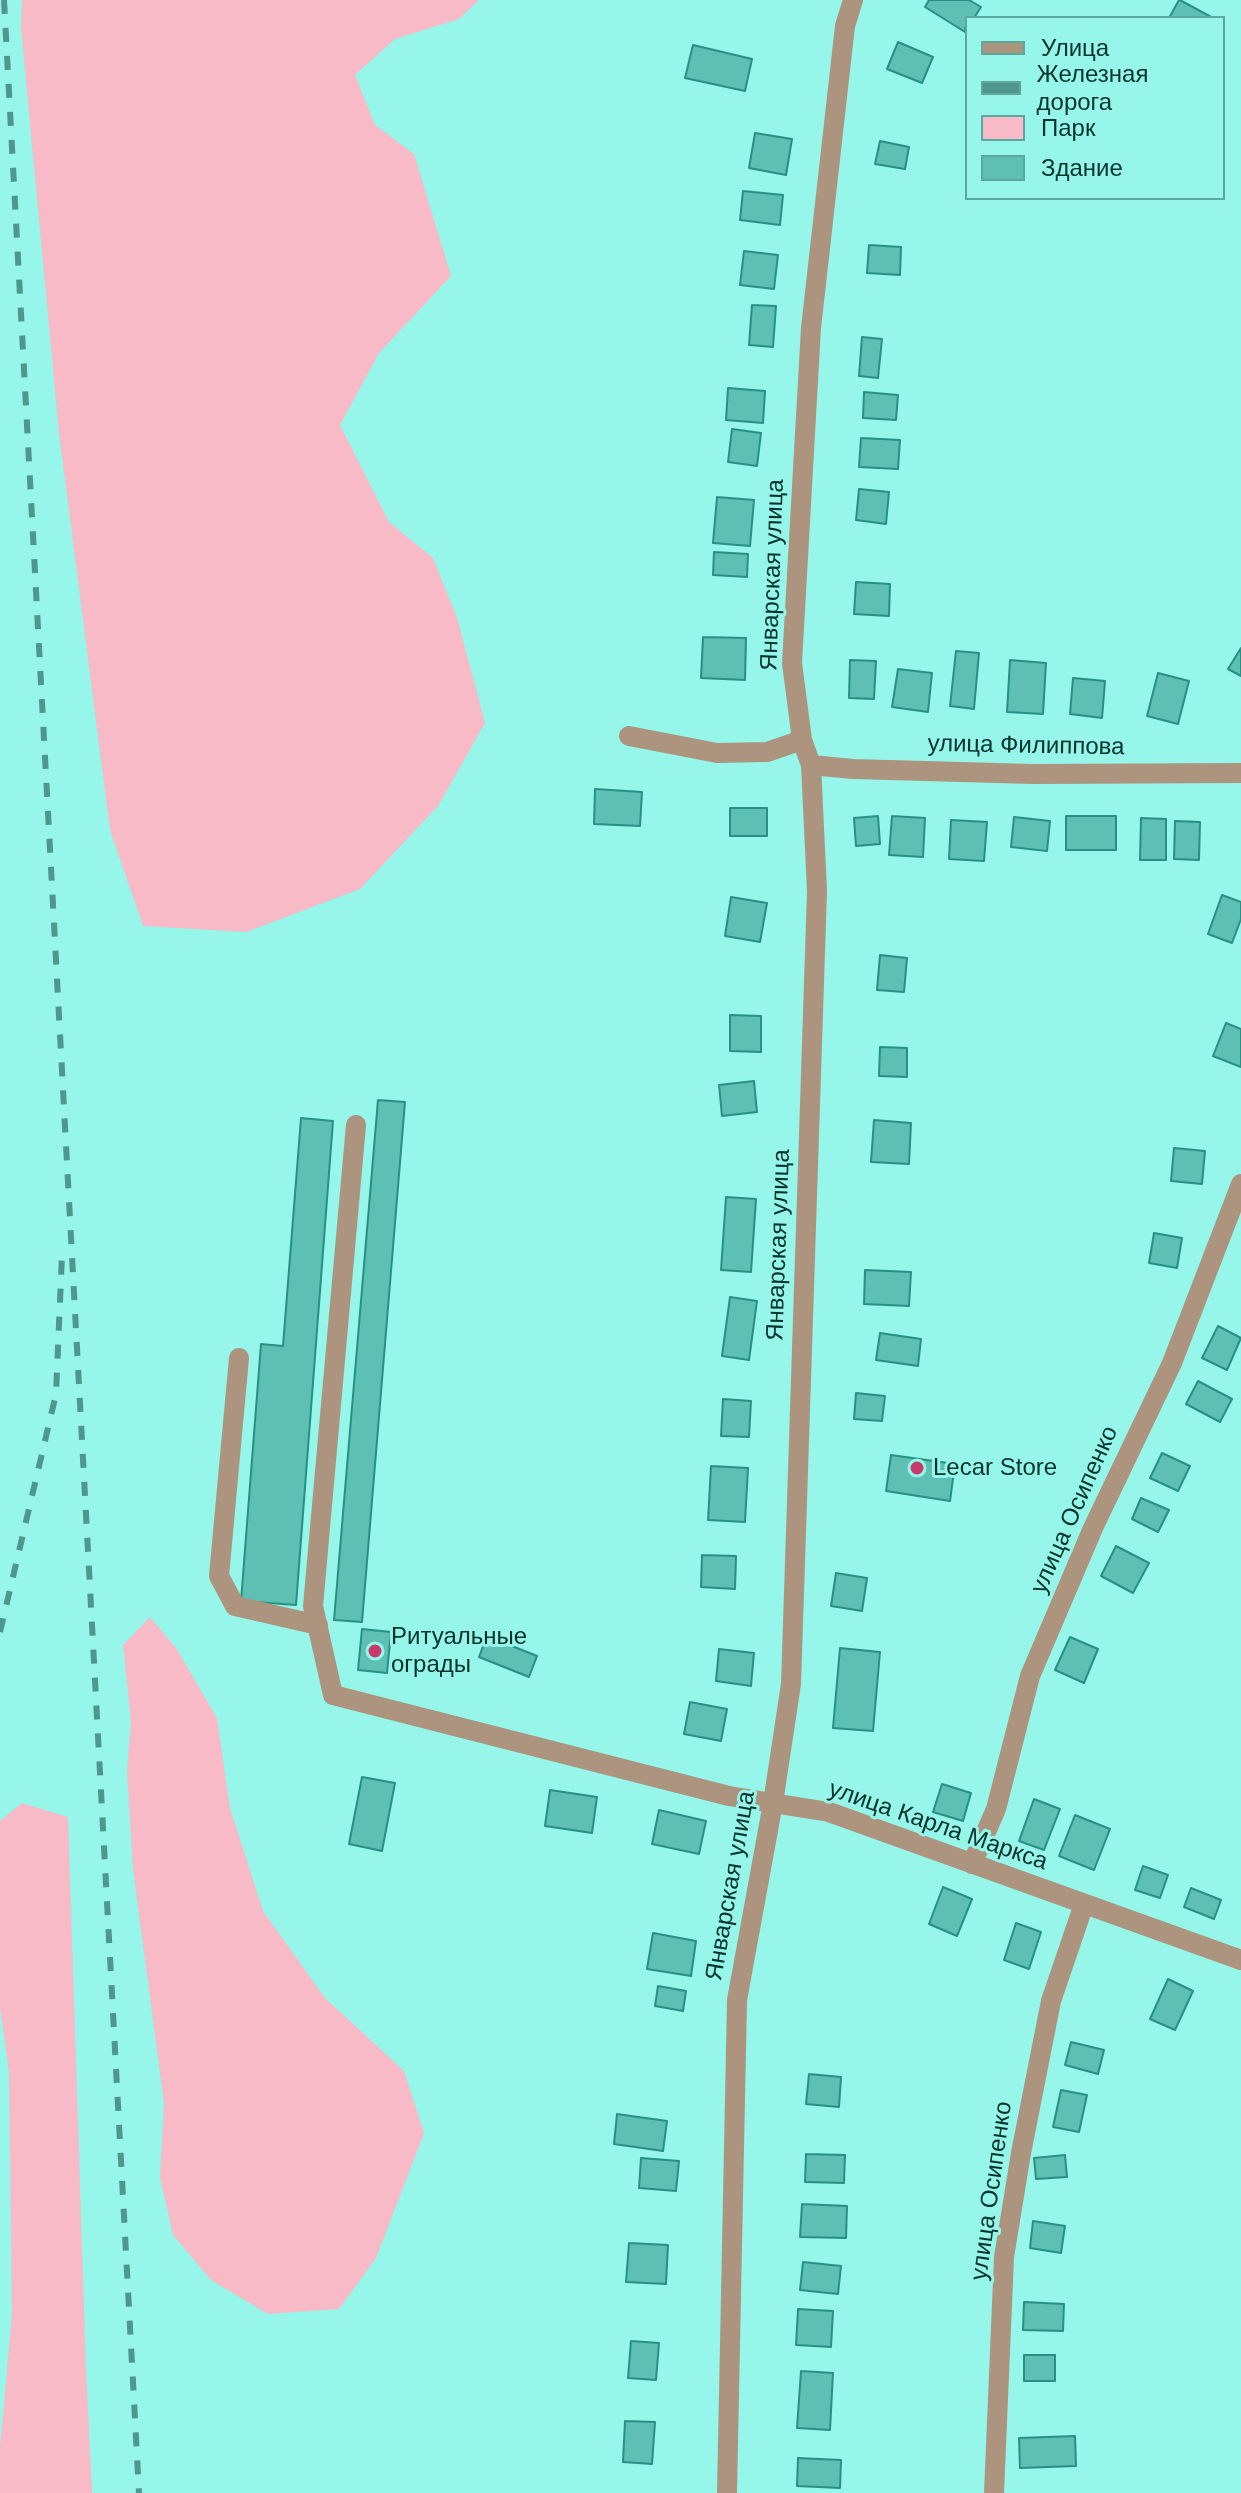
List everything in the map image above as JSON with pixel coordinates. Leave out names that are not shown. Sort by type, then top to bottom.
[{"type":"street","name":"Январская улица","points":[[727,2493],[737,2000],[773,1803],[792,1668],[817,891],[811,765],[802,740],[792,663],[811,328],[845,26],[853,0]]},
{"type":"street","points":[[629,736],[717,753],[767,752],[802,740]]},
{"type":"street","name":"улица Филиппова","points":[[811,765],[1033,774],[1241,773]]},
{"type":"street","points":[[239,1358],[219,1576],[235,1606],[318,1625],[313,1606],[356,1125]]},
{"type":"street","name":"улица Осипенко","points":[[972,1864],[996,1809],[1030,1676],[1093,1528],[1172,1363],[1241,1184]]},
{"type":"street","name":"улица Карла Маркса","points":[[318,1625],[333,1695],[729,1796],[829,1812],[1241,1960]]},
{"type":"street","name":"улица Осипенко","points":[[994,2493],[1004,2257],[1051,2001],[1084,1904]]},
{"type":"green space","points":[[22,0],[479,0],[459,19],[395,39],[355,75],[375,125],[414,154],[451,276],[379,353],[340,425],[389,522],[433,558],[457,618],[485,723],[438,806],[360,889],[246,932],[143,926],[110,830],[59,433],[21,28]]},
{"type":"green space","points":[[150,1617],[176,1648],[217,1718],[230,1808],[263,1911],[325,1998],[404,2071],[424,2133],[376,2258],[339,2309],[268,2314],[211,2280],[173,2235],[160,2178],[164,2103],[133,1869],[127,1771],[131,1721],[123,1645]]},
{"type":"green space","points":[[22,1803],[68,1817],[92,2493],[0,2493],[0,2448],[12,2314],[9,2072],[0,2008],[0,1821]]},
{"type":"building","points":[[929,0],[969,0],[981,7],[975,16],[965,16],[965,32],[925,7]]},
{"type":"building","points":[[1180,0],[1209,16],[1170,16]]},
{"type":"building","points":[[898,42],[933,57],[922,83],[887,69]]},
{"type":"building","points":[[693,45],[752,59],[745,91],[685,78]]},
{"type":"building","points":[[755,133],[792,139],[786,175],[749,168]]},
{"type":"building","points":[[880,141],[909,147],[905,169],[875,164]]},
{"type":"building","points":[[743,191],[783,195],[780,225],[740,220]]},
{"type":"building","points":[[869,245],[901,247],[900,275],[867,273]]},
{"type":"building","points":[[744,251],[778,255],[774,289],[740,285]]},
{"type":"building","points":[[752,305],[776,306],[773,347],[749,345]]},
{"type":"building","points":[[862,337],[882,339],[878,378],[859,376]]},
{"type":"building","points":[[728,388],[765,391],[763,423],[726,420]]},
{"type":"building","points":[[864,392],[898,395],[896,420],[863,418]]},
{"type":"building","points":[[732,429],[761,433],[757,466],[728,462]]},
{"type":"building","points":[[861,438],[900,440],[898,469],[859,467]]},
{"type":"building","points":[[859,489],[889,492],[886,524],[856,520]]},
{"type":"building","points":[[717,497],[754,500],[750,546],[713,543]]},
{"type":"building","points":[[714,552],[748,554],[747,577],[713,575]]},
{"type":"building","points":[[856,582],[890,584],[889,616],[854,614]]},
{"type":"building","points":[[703,637],[746,638],[745,680],[701,678]]},
{"type":"building","points":[[1241,648],[1241,676],[1228,669]]},
{"type":"building","points":[[956,651],[979,653],[974,709],[950,706]]},
{"type":"building","points":[[850,660],[876,661],[874,699],[849,698]]},
{"type":"building","points":[[1010,660],[1046,663],[1043,714],[1007,712]]},
{"type":"building","points":[[898,669],[932,673],[928,712],[892,707]]},
{"type":"building","points":[[1158,673],[1189,681],[1178,724],[1147,716]]},
{"type":"building","points":[[1073,678],[1105,681],[1102,718],[1070,714]]},
{"type":"building","points":[[595,789],[642,792],[640,826],[594,824]]},
{"type":"building","points":[[730,808],[767,808],[767,836],[730,836]]},
{"type":"building","points":[[878,816],[880,844],[856,846],[854,818]]},
{"type":"building","points":[[892,816],[925,818],[923,857],[889,855]]},
{"type":"building","points":[[1066,816],[1116,816],[1116,850],[1066,850]]},
{"type":"building","points":[[1014,817],[1050,821],[1047,851],[1011,847]]},
{"type":"building","points":[[1141,818],[1166,819],[1166,860],[1140,860]]},
{"type":"building","points":[[951,820],[987,822],[984,861],[949,859]]},
{"type":"building","points":[[1175,821],[1200,822],[1199,860],[1174,859]]},
{"type":"building","points":[[1222,895],[1241,902],[1241,919],[1232,943],[1208,934]]},
{"type":"building","points":[[731,897],[767,903],[760,942],[725,936]]},
{"type":"building","points":[[880,955],[907,958],[904,992],[877,990]]},
{"type":"building","points":[[730,1015],[761,1016],[761,1052],[730,1051]]},
{"type":"building","points":[[1226,1023],[1241,1029],[1241,1067],[1213,1056]]},
{"type":"building","points":[[880,1047],[907,1048],[907,1077],[879,1076]]},
{"type":"building","points":[[754,1081],[757,1112],[722,1116],[719,1085]]},
{"type":"building","points":[[378,1100],[405,1102],[362,1622],[334,1620]]},
{"type":"building","points":[[301,1118],[333,1121],[296,1605],[241,1601],[261,1344],[283,1346]]},
{"type":"building","points":[[874,1120],[911,1123],[909,1164],[871,1162]]},
{"type":"building","points":[[1174,1148],[1205,1151],[1202,1184],[1171,1181]]},
{"type":"building","points":[[726,1197],[756,1199],[751,1272],[721,1270]]},
{"type":"building","points":[[1154,1233],[1182,1238],[1177,1268],[1149,1263]]},
{"type":"building","points":[[865,1270],[911,1272],[909,1306],[864,1304]]},
{"type":"building","points":[[730,1297],[757,1301],[749,1360],[722,1356]]},
{"type":"building","points":[[1218,1326],[1241,1338],[1227,1370],[1202,1358]]},
{"type":"building","points":[[880,1333],[921,1339],[918,1366],[876,1360]]},
{"type":"building","points":[[1198,1381],[1232,1399],[1220,1422],[1186,1404]]},
{"type":"building","points":[[856,1393],[885,1396],[882,1421],[854,1419]]},
{"type":"building","points":[[723,1399],[751,1401],[749,1437],[721,1436]]},
{"type":"building","points":[[1162,1453],[1190,1466],[1178,1491],[1150,1478]]},
{"type":"building","points":[[891,1455],[955,1464],[950,1501],[886,1491]]},
{"type":"building","points":[[711,1466],[748,1468],[745,1522],[708,1520]]},
{"type":"building","points":[[1141,1498],[1169,1510],[1158,1532],[1132,1519]]},
{"type":"building","points":[[1116,1546],[1149,1563],[1133,1593],[1101,1576]]},
{"type":"building","points":[[702,1555],[736,1556],[735,1589],[701,1587]]},
{"type":"building","points":[[836,1573],[867,1578],[862,1611],[831,1606]]},
{"type":"building","name":"Ритуальные ограды","points":[[362,1629],[391,1632],[387,1673],[358,1670]]},
{"type":"building","points":[[487,1636],[537,1656],[529,1677],[479,1657]]},
{"type":"building","points":[[1070,1637],[1098,1649],[1084,1683],[1055,1670]]},
{"type":"building","points":[[840,1648],[880,1652],[873,1731],[833,1728]]},
{"type":"building","points":[[719,1649],[754,1653],[751,1686],[716,1681]]},
{"type":"building","points":[[690,1702],[727,1709],[721,1741],[684,1734]]},
{"type":"building","points":[[362,1777],[395,1783],[382,1851],[349,1844]]},
{"type":"building","points":[[942,1784],[971,1793],[963,1821],[933,1812]]},
{"type":"building","points":[[550,1790],[597,1797],[592,1833],[545,1826]]},
{"type":"building","points":[[1034,1799],[1060,1809],[1044,1850],[1019,1841]]},
{"type":"building","points":[[659,1810],[706,1821],[699,1854],[652,1844]]},
{"type":"building","points":[[1075,1815],[1110,1829],[1094,1870],[1059,1856]]},
{"type":"building","points":[[1143,1866],[1168,1875],[1160,1898],[1135,1890]]},
{"type":"building","points":[[943,1887],[972,1899],[957,1936],[929,1924]]},
{"type":"building","points":[[1191,1888],[1221,1900],[1214,1919],[1184,1907]]},
{"type":"building","points":[[1016,1923],[1041,1932],[1029,1969],[1004,1960]]},
{"type":"building","points":[[653,1933],[696,1941],[691,1976],[647,1969]]},
{"type":"building","points":[[1168,1979],[1193,1991],[1175,2030],[1150,2019]]},
{"type":"building","points":[[658,1986],[686,1991],[683,2011],[655,2006]]},
{"type":"building","points":[[1071,2042],[1104,2050],[1098,2074],[1065,2065]]},
{"type":"building","points":[[809,2074],[841,2077],[839,2107],[806,2104]]},
{"type":"building","points":[[1061,2090],[1087,2095],[1079,2132],[1053,2127]]},
{"type":"building","points":[[617,2114],[667,2121],[663,2151],[614,2144]]},
{"type":"building","points":[[806,2154],[845,2155],[844,2183],[805,2182]]},
{"type":"building","points":[[1065,2155],[1067,2177],[1036,2179],[1034,2158]]},
{"type":"building","points":[[641,2158],[679,2161],[676,2191],[639,2188]]},
{"type":"building","points":[[802,2204],[847,2206],[846,2238],[800,2237]]},
{"type":"building","points":[[1033,2221],[1065,2226],[1061,2253],[1030,2248]]},
{"type":"building","points":[[629,2243],[668,2245],[666,2284],[626,2282]]},
{"type":"building","points":[[803,2262],[841,2266],[838,2294],[800,2290]]},
{"type":"building","points":[[1024,2302],[1064,2304],[1063,2331],[1023,2330]]},
{"type":"building","points":[[798,2309],[833,2311],[831,2347],[796,2345]]},
{"type":"building","points":[[631,2341],[659,2343],[656,2380],[628,2378]]},
{"type":"building","points":[[1024,2355],[1055,2355],[1055,2381],[1024,2381]]},
{"type":"building","points":[[801,2371],[833,2373],[830,2430],[797,2428]]},
{"type":"building","points":[[625,2421],[655,2422],[652,2464],[623,2462]]},
{"type":"building","points":[[1075,2436],[1076,2466],[1020,2468],[1019,2438]]},
{"type":"building","points":[[798,2458],[841,2460],[840,2488],[797,2486]]},
{"type":"railway","points":[[4,0],[139,2493]]},
{"type":"railway","points":[[0,1632],[56,1394],[62,1255]]},
{"type":"place","name":"Lecar Store","points":[[917,1468]]},
{"type":"place","name":"Ритуальные ограды","points":[[375,1651]]}]
